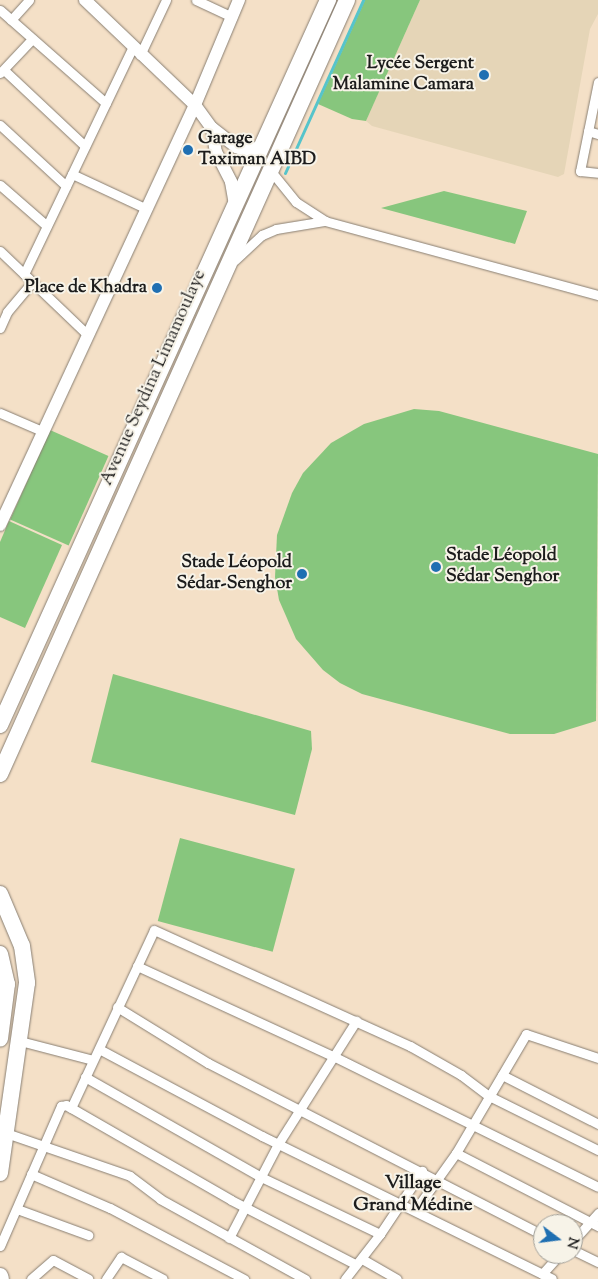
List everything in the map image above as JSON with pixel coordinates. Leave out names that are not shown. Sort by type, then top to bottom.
[{"type":"highway","name":"Avenue Seydina Limamoulaye","points":[[0,725],[328,0]]},
{"type":"highway","name":"Avenue Seydina Limamoulaye","points":[[0,774],[348,0]]},
{"type":"highway","points":[[0,696],[36,644]]},
{"type":"highway","points":[[0,894],[16,928],[26,966],[20,1041],[0,1173]]},
{"type":"highway","points":[[0,954],[7,984],[0,1039]]},
{"type":"street","points":[[11,20],[29,0]]},
{"type":"street","points":[[85,0],[136,51],[195,105],[212,128],[236,147],[244,150],[262,147]]},
{"type":"street","points":[[24,274],[106,103],[166,0]]},
{"type":"street","points":[[196,0],[232,17]]},
{"type":"street","points":[[1,521],[145,208],[195,105],[239,0]]},
{"type":"street","points":[[0,10],[106,103]]},
{"type":"street","points":[[32,39],[2,72],[85,146]]},
{"type":"street","points":[[598,82],[580,171],[598,173]]},
{"type":"street","points":[[0,125],[66,186]]},
{"type":"street","points":[[212,128],[216,152],[231,182],[234,206]]},
{"type":"street","points":[[588,131],[598,134]]},
{"type":"street","points":[[270,170],[296,202],[325,221],[598,295]]},
{"type":"street","points":[[72,174],[145,208]]},
{"type":"street","points":[[0,185],[47,226]]},
{"type":"street","points":[[224,274],[262,235],[294,224],[325,221]]},
{"type":"street","points":[[0,251],[87,334]]},
{"type":"street","points":[[0,328],[7,312],[32,282]]},
{"type":"street","points":[[0,413],[42,431]]},
{"type":"street","points":[[72,1108],[85,1076],[154,930],[356,1021],[461,1075],[490,1096],[598,1150]]},
{"type":"street","points":[[137,966],[335,1057],[598,1187]]},
{"type":"street","points":[[117,1007],[208,1063],[299,1107],[533,1230]]},
{"type":"street","points":[[229,1238],[299,1107],[335,1057],[356,1021]]},
{"type":"street","points":[[416,1209],[456,1152],[526,1034],[598,1058]]},
{"type":"street","points":[[20,1041],[63,1050],[93,1060]]},
{"type":"street","points":[[99,1049],[278,1144],[416,1209],[538,1275],[552,1279]]},
{"type":"street","points":[[502,1075],[598,1124]]},
{"type":"street","points":[[85,1076],[261,1177],[380,1234]]},
{"type":"street","points":[[0,1246],[61,1106],[72,1108],[246,1208],[397,1279]]},
{"type":"street","points":[[6,1133],[130,1176],[160,1199],[305,1279]]},
{"type":"street","points":[[456,1152],[594,1224]]},
{"type":"street","points":[[344,1279],[380,1234],[422,1172]]},
{"type":"street","points":[[31,1174],[110,1208],[244,1279]]},
{"type":"street","points":[[17,1209],[88,1235]]},
{"type":"street","points":[[583,1233],[594,1224],[598,1213]]},
{"type":"street","points":[[583,1255],[598,1262]]},
{"type":"street","points":[[106,1279],[121,1257],[163,1279]]},
{"type":"street","points":[[31,1279],[53,1260],[88,1279]]},
{"type":"street","points":[[538,1275],[550,1264]]},
{"type":"shaded area","name":"Lycée Sergent Malamine Camara","points":[[420,0],[598,0],[598,14],[590,29],[564,174],[558,177],[372,126],[366,121]]},
{"type":"green space","points":[[365,0],[420,0],[366,121],[352,119],[318,104]]},
{"type":"green space","points":[[444,191],[527,211],[515,244],[381,208]]},
{"type":"green space","name":"Stade Léopold Sédar Senghor","points":[[414,409],[439,411],[598,454],[596,721],[554,734],[510,734],[362,694],[340,683],[323,670],[296,639],[279,600],[275,577],[277,535],[292,493],[303,473],[331,443],[364,424]]},
{"type":"green space","points":[[50,430],[108,456],[69,546],[10,520]]},
{"type":"green space","points":[[9,521],[62,545],[25,628],[0,617],[0,542]]},
{"type":"green space","points":[[113,674],[311,731],[312,749],[295,815],[91,762]]},
{"type":"green space","points":[[180,838],[295,869],[273,952],[158,921]]},
{"type":"waterway","points":[[285,173],[363,0]]},
{"type":"place","name":"Lycée Sergent Malamine Camara","points":[[484,75]]},
{"type":"place","name":"Garage Taximan AIBD","points":[[188,150]]},
{"type":"place","name":"Place de Khadra","points":[[157,288]]},
{"type":"place","name":"Stade Léopold Sédar Senghor","points":[[436,567]]},
{"type":"place","name":"Stade Léopold Sédar-Senghor","points":[[302,574]]},
{"type":"district","name":"Village Grand Médine","points":[[413,1195]]}]
